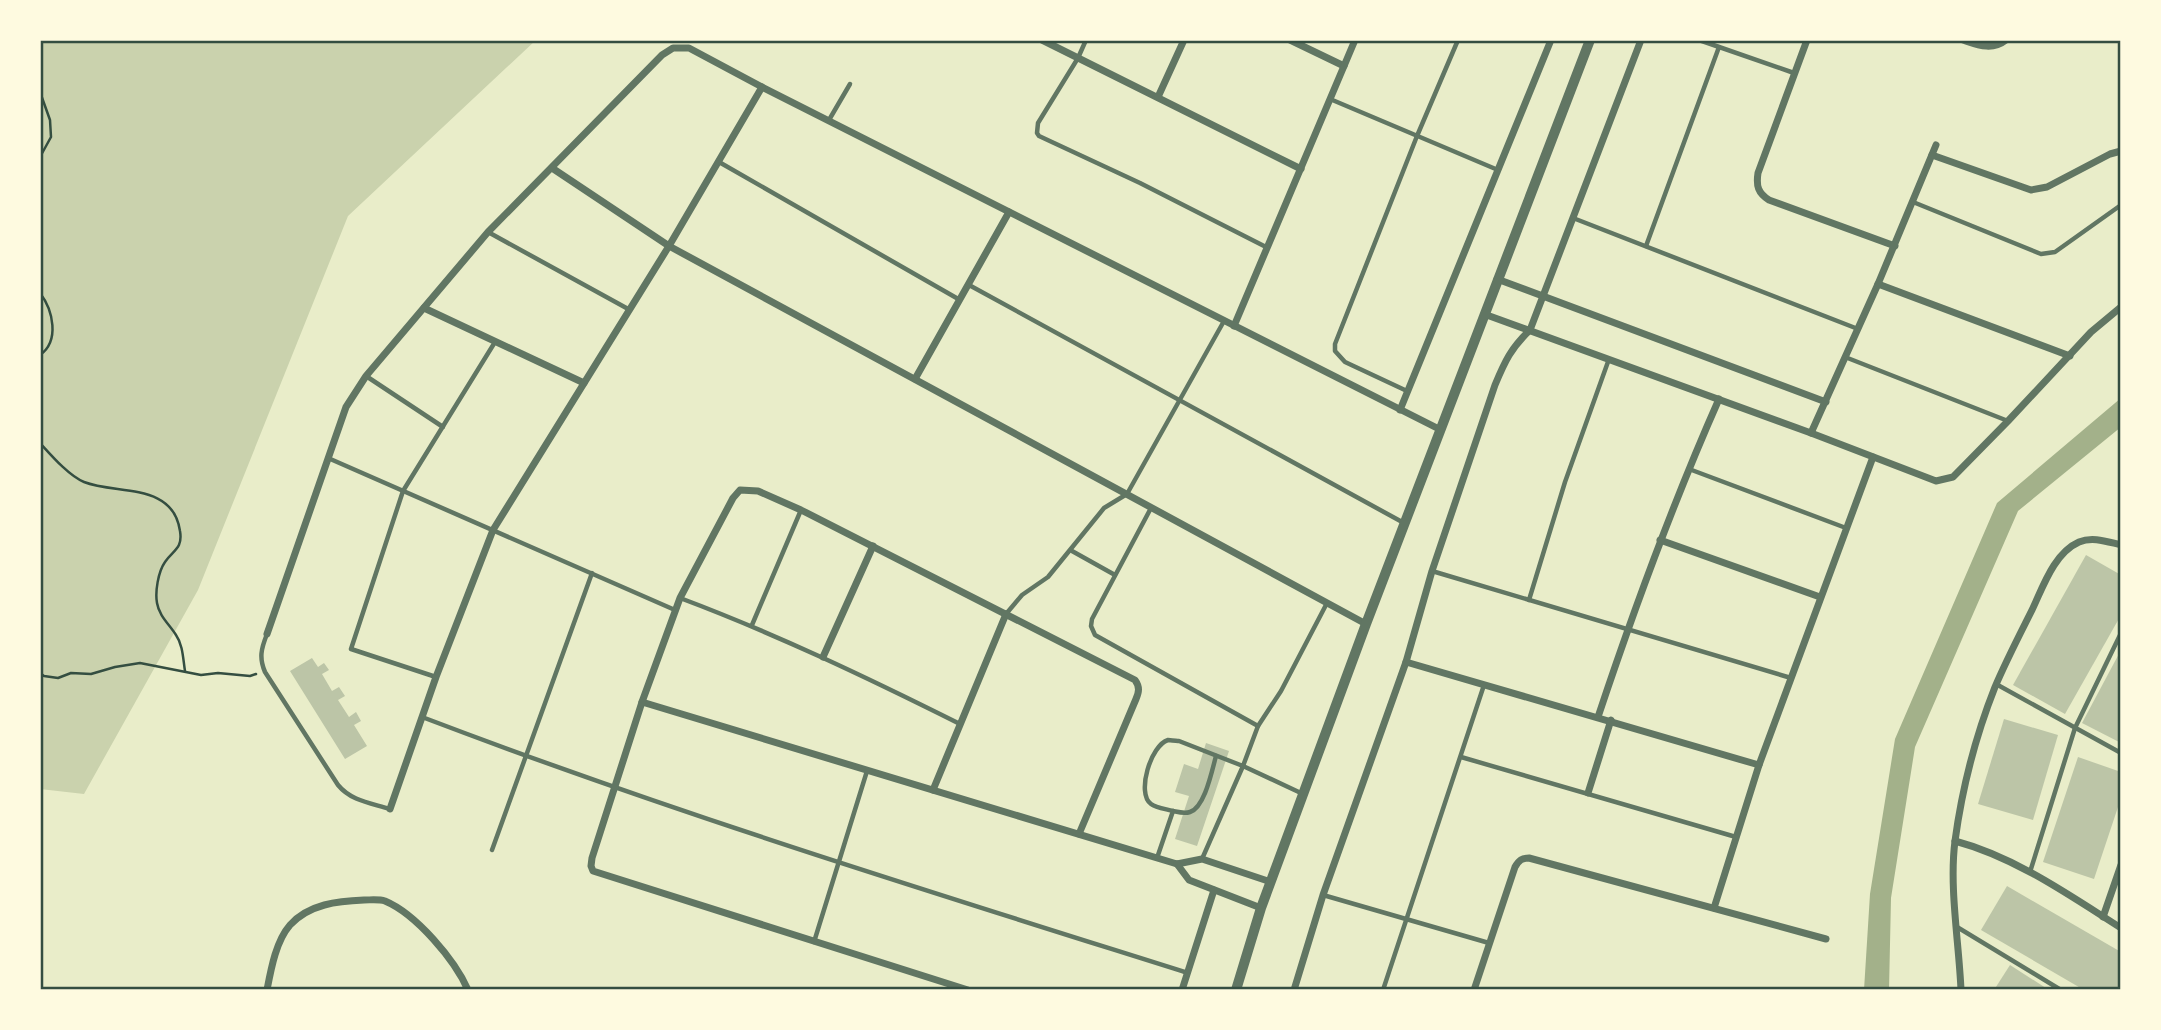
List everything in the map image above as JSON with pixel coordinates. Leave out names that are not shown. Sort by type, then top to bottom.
[{"type":"street","points":[[1042,40],[1301,169]]},
{"type":"street","points":[[1158,97],[1184,40]]},
{"type":"street","points":[[1290,40],[1344,66]]},
{"type":"street","points":[[1234,326],[1355,40]]},
{"type":"street","points":[[1400,410],[1551,40]]},
{"type":"street","points":[[1237,990],[1261,908],[1366,624],[1590,40]]},
{"type":"street","points":[[1294,990],[1323,895],[1406,662],[1432,571],[1495,384],[1514,345],[1530,330],[1641,40]]},
{"type":"street","points":[[1807,40],[1758,173],[1761,195],[1895,246]]},
{"type":"street","points":[[1963,40],[1989,47],[1999,46],[2006,40]]},
{"type":"street","points":[[267,634],[346,407],[366,376],[488,232],[662,55],[673,48],[689,48],[1439,429]]},
{"type":"street","points":[[390,808],[436,677],[493,530],[669,246],[762,87]]},
{"type":"street","points":[[1811,433],[1895,246],[1936,145]]},
{"type":"street","points":[[1932,155],[2031,190],[2047,187],[2110,154],[2121,151]]},
{"type":"street","points":[[552,168],[669,246],[1366,624]]},
{"type":"street","points":[[915,379],[1009,212]]},
{"type":"street","points":[[1497,279],[1826,401]]},
{"type":"street","points":[[1878,284],[2070,356]]},
{"type":"street","points":[[1484,314],[1936,481],[1953,477],[2091,332],[2121,307]]},
{"type":"street","points":[[424,308],[584,383]]},
{"type":"street","points":[[1598,717],[1660,540],[1719,399]]},
{"type":"street","points":[[1714,908],[1759,765],[1873,457]]},
{"type":"street","points":[[968,990],[593,871],[592,858],[675,610],[733,498],[740,490],[758,491],[801,510],[1135,680],[1139,691],[1079,834]]},
{"type":"street","points":[[1961,990],[1954,884],[1955,841],[1969,771],[1996,684],[2050,572],[2066,551],[2087,539],[2121,545]]},
{"type":"street","points":[[1660,540],[1820,597]]},
{"type":"street","points":[[823,657],[873,546]]},
{"type":"street","points":[[933,790],[1006,614]]},
{"type":"street","points":[[1406,662],[1759,765]]},
{"type":"street","points":[[642,702],[1156,858],[1177,864],[1202,859],[1271,882]]},
{"type":"street","points":[[1588,793],[1611,720]]},
{"type":"street","points":[[1955,841],[1978,847],[2029,873],[2121,928]]},
{"type":"street","points":[[1474,990],[1515,867],[1524,858],[1826,939]]},
{"type":"street","points":[[1177,864],[1189,880],[1261,908]]},
{"type":"street","points":[[2103,917],[2121,865]]},
{"type":"street","points":[[1182,990],[1214,890]]},
{"type":"street","points":[[267,990],[282,937],[299,916],[326,904],[383,900],[399,909],[437,943],[461,973],[468,990]]},
{"type":"lane","points":[[1086,40],[1038,123],[1039,136],[1267,247]]},
{"type":"lane","points":[[1407,391],[1345,362],[1335,351],[1335,344],[1458,40]]},
{"type":"lane","points":[[1699,40],[1794,73]]},
{"type":"lane","points":[[1646,246],[1719,47]]},
{"type":"lane","points":[[829,121],[850,84]]},
{"type":"lane","points":[[1330,99],[1498,170]]},
{"type":"lane","points":[[718,162],[960,300]]},
{"type":"lane","points":[[1913,202],[2041,254],[2055,252],[2121,205]]},
{"type":"lane","points":[[1573,218],[1858,329]]},
{"type":"lane","points":[[488,232],[630,310]]},
{"type":"lane","points":[[969,285],[1404,524]]},
{"type":"lane","points":[[1006,614],[1022,595],[1048,577],[1072,551],[1104,508],[1127,494],[1224,321]]},
{"type":"lane","points":[[436,677],[351,649],[403,491],[495,341]]},
{"type":"lane","points":[[1845,357],[2008,422]]},
{"type":"lane","points":[[1529,600],[1565,482],[1609,359]]},
{"type":"lane","points":[[366,376],[443,427]]},
{"type":"lane","points":[[328,458],[675,610]]},
{"type":"lane","points":[[1688,468],[1846,528]]},
{"type":"lane","points":[[1152,508],[1115,575],[1091,626],[1096,635],[1258,726]]},
{"type":"lane","points":[[752,625],[801,510]]},
{"type":"lane","points":[[1072,551],[1115,575]]},
{"type":"lane","points":[[1432,571],[1791,678]]},
{"type":"lane","points":[[492,849],[592,573]]},
{"type":"lane","points":[[680,598],[752,625],[961,724]]},
{"type":"lane","points":[[1202,859],[1258,726],[1281,691],[1327,603]]},
{"type":"lane","points":[[2029,873],[2075,728],[2121,633]]},
{"type":"lane","points":[[267,634],[260,652],[265,672],[345,794],[390,808]]},
{"type":"lane","points":[[1996,684],[2121,753]]},
{"type":"lane","points":[[1383,990],[1485,685]]},
{"type":"lane","points":[[422,717],[614,788],[839,863],[1188,973]]},
{"type":"lane","points":[[1216,756],[1204,794],[1192,812],[1173,811],[1152,804],[1146,798],[1144,786],[1150,761],[1156,748],[1168,740],[1179,741],[1243,766],[1304,794]]},
{"type":"lane","points":[[1461,757],[1737,837]]},
{"type":"lane","points":[[814,942],[867,770]]},
{"type":"lane","points":[[1156,858],[1173,811]]},
{"type":"lane","points":[[1323,895],[1489,943]]},
{"type":"lane","points":[[1957,927],[2061,990]]},
{"type":"path","points":[[40,92],[50,120],[51,137],[40,157]]},
{"type":"path","points":[[40,293],[51,311],[52,335],[46,351],[40,355]]},
{"type":"path","points":[[40,443],[58,463],[82,482],[129,489],[159,499],[175,511],[181,533],[178,548],[164,563],[157,585],[157,605],[178,637],[185,671]]},
{"type":"path","points":[[40,673],[58,678],[71,673],[91,674],[140,663],[201,675],[218,673],[250,676],[265,672]]},
{"type":"shaded area","points":[[40,40],[536,40],[348,216],[198,590],[84,794],[40,789]]},
{"type":"shaded area","points":[[2121,398],[2121,427],[2018,511],[1915,747],[1891,898],[1889,990],[1864,990],[1870,894],[1895,739],[1997,503]]},
{"type":"building","points":[[2086,555],[2121,575],[2121,615],[2065,714],[2013,685]]},
{"type":"building","points":[[2121,650],[2121,743],[2082,723]]},
{"type":"building","points":[[312,658],[318,667],[324,663],[329,670],[322,674],[332,691],[339,687],[345,696],[338,700],[349,717],[356,712],[361,721],[354,725],[367,746],[345,759],[290,671]]},
{"type":"building","points":[[2004,719],[2058,735],[2033,820],[1978,804]]},
{"type":"building","points":[[1206,743],[1229,751],[1197,846],[1175,839],[1189,796],[1175,792],[1184,764],[1198,769]]},
{"type":"building","points":[[2078,757],[2121,772],[2121,798],[2094,879],[2043,862]]},
{"type":"building","points":[[2007,886],[2121,952],[2121,990],[2084,990],[1981,930]]},
{"type":"building","points":[[2010,965],[2049,990],[1994,990]]}]
